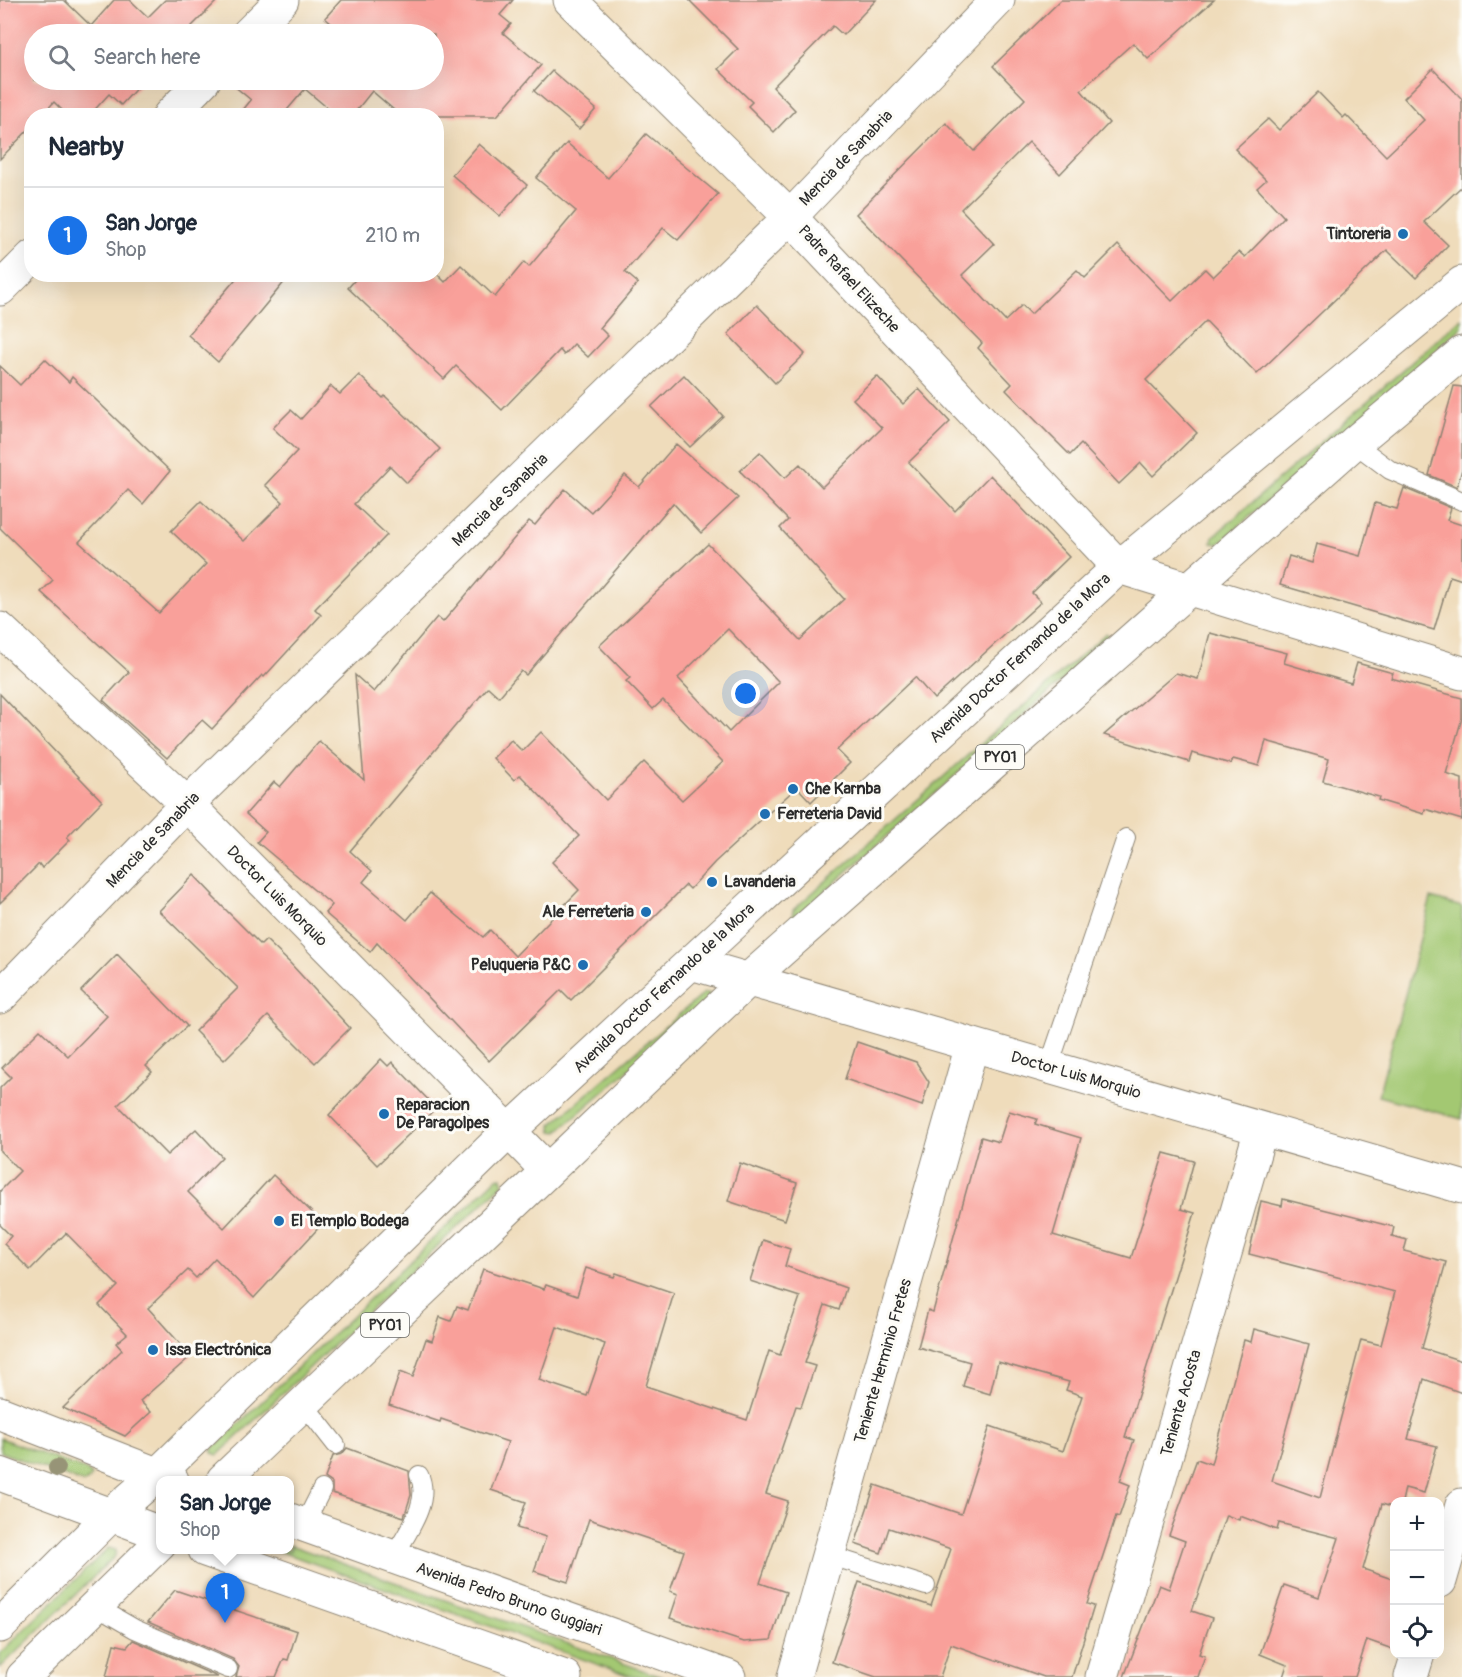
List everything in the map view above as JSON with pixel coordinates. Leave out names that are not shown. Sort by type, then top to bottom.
[{"type":"main road","points":[[258,24],[282,0]]},
{"type":"main road","name":"Padre Rafael Elizeche","points":[[570,0],[790,217],[1119,567]]},
{"type":"main road","name":"Mencia de Sanabria","points":[[0,997],[188,804],[790,217],[998,0]]},
{"type":"main road","points":[[177,108],[194,90]]},
{"type":"main road","points":[[0,289],[24,265]]},
{"type":"main road","name":"Avenida Doctor Fernando de la Mora","points":[[166,1476],[509,1131],[1119,567],[1462,283]]},
{"type":"main road","name":"PY01","points":[[227,1476],[748,980],[1354,443],[1462,353]]},
{"type":"main road","points":[[1119,567],[1462,673]]},
{"type":"main road","name":"Doctor Luis Morquio","points":[[0,629],[188,804],[547,1170]]},
{"type":"main road","name":"Doctor Luis Morquio","points":[[691,963],[1462,1187]]},
{"type":"main road","name":"Teniente Herminio Fretes","points":[[794,1677],[972,1045]]},
{"type":"main road","name":"Teniente Acosta","points":[[1102,1677],[1261,1129]]},
{"type":"main road","points":[[0,1413],[159,1476]]},
{"type":"main road","points":[[0,1474],[156,1531]]},
{"type":"main road","name":"Avenida Doctor Fernando de la Mora","points":[[0,1626],[112,1514],[156,1484]]},
{"type":"main road","points":[[1444,1567],[1462,1505]]},
{"type":"main road","name":"Avenida Pedro Bruno Guggiari","points":[[297,1522],[729,1677]]},
{"type":"main road","points":[[23,1677],[156,1547]]},
{"type":"main road","points":[[216,1554],[565,1677]]},
{"type":"main road","points":[[1411,1677],[1416,1659]]},
{"type":"lane","points":[[1354,443],[1390,471],[1462,501]]},
{"type":"lane","points":[[1049,1066],[1125,838]]},
{"type":"lane","points":[[303,1403],[336,1444]]},
{"type":"lane","points":[[393,1558],[424,1497],[423,1484],[419,1475]]},
{"type":"lane","points":[[297,1522],[322,1489]]},
{"type":"lane","points":[[828,1555],[926,1586]]},
{"type":"lane","points":[[95,1606],[135,1629],[228,1669]]},
{"type":"green space","points":[[1462,318],[1462,327],[1219,544],[1212,543],[1213,537]]},
{"type":"green space","points":[[1106,633],[1110,638],[796,917],[793,917],[793,910]]},
{"type":"green space","points":[[1431,898],[1462,907],[1462,1119],[1378,1096]]},
{"type":"green space","points":[[704,993],[709,993],[710,999],[557,1132],[552,1131],[551,1125]]},
{"type":"green space","points":[[502,1177],[503,1184],[218,1455],[212,1453],[212,1449],[497,1178]]},
{"type":"green space","points":[[0,1438],[88,1471],[91,1476],[84,1483],[0,1452]]},
{"type":"green space","points":[[294,1546],[662,1677],[633,1677],[287,1554],[294,1554]]},
{"type":"green space","points":[[108,1548],[116,1550],[115,1556],[0,1668],[0,1653]]},
{"type":"building","points":[[0,0],[64,0],[89,24],[24,24],[24,90],[135,90],[121,105],[109,94],[96,108],[60,108],[54,102],[48,108],[24,108],[24,134],[0,159]]},
{"type":"building","points":[[114,0],[130,0],[148,17],[165,0],[218,0],[194,24],[93,24]]},
{"type":"building","points":[[341,0],[513,0],[500,15],[511,24],[503,33],[541,65],[497,116],[444,116],[444,108],[392,108],[372,91],[358,108],[328,108],[306,90],[444,90],[444,24],[332,24],[325,18]]},
{"type":"building","points":[[689,0],[876,0],[843,35],[833,26],[773,87],[795,110],[774,132],[748,106],[752,102],[718,69],[738,49]]},
{"type":"building","points":[[1061,0],[1214,0],[1148,59],[1133,43],[1081,90],[1109,123],[1060,174],[1029,142],[961,209],[994,244],[962,275],[1005,321],[1022,305],[1031,314],[1077,270],[1085,278],[1118,245],[1172,301],[1205,269],[1213,277],[1239,252],[1245,257],[1284,217],[1257,188],[1266,180],[1235,149],[1268,119],[1279,130],[1318,92],[1343,118],[1346,115],[1386,156],[1424,120],[1404,98],[1433,69],[1462,99],[1462,186],[1424,222],[1448,245],[1416,278],[1387,250],[1257,374],[1206,321],[1146,380],[1197,433],[1153,476],[1141,463],[1119,484],[1081,444],[1070,455],[1006,390],[1012,384],[978,348],[982,343],[856,214],[946,123],[974,151],[1025,99],[993,66]]},
{"type":"building","points":[[552,71],[596,109],[579,129],[534,91]]},
{"type":"building","points":[[239,90],[304,90],[289,108],[244,108],[251,100]]},
{"type":"building","points":[[646,134],[718,194],[678,240],[663,228],[625,272],[638,283],[600,328],[608,336],[588,357],[574,344],[564,355],[560,350],[502,410],[456,366],[444,379],[348,288],[353,282],[445,282],[461,265],[495,297],[524,262],[529,267],[576,211],[536,178],[567,143],[608,178]]},
{"type":"building","points":[[479,144],[527,185],[500,216],[452,175]]},
{"type":"building","points":[[233,282],[284,282],[218,362],[188,335]]},
{"type":"building","points":[[757,305],[805,354],[775,383],[728,334]]},
{"type":"building","points":[[45,359],[69,382],[72,377],[170,471],[143,504],[128,490],[79,542],[159,613],[206,564],[171,531],[201,501],[244,541],[283,502],[265,485],[297,451],[273,428],[291,410],[301,419],[331,386],[340,394],[359,375],[383,398],[385,396],[440,449],[407,483],[390,466],[354,504],[387,535],[315,609],[321,615],[264,677],[262,675],[212,729],[202,720],[167,758],[103,700],[129,672],[41,592],[53,580],[0,528],[0,366],[20,385]]},
{"type":"building","points":[[684,375],[723,416],[690,447],[651,407]]},
{"type":"building","points":[[877,376],[903,404],[919,389],[950,422],[909,462],[955,511],[990,475],[1069,557],[1032,593],[1041,602],[934,699],[915,677],[837,750],[850,763],[811,802],[797,787],[715,862],[690,889],[686,885],[571,1000],[561,990],[489,1061],[377,943],[370,952],[325,913],[332,905],[257,842],[266,832],[246,814],[274,782],[280,787],[319,741],[364,780],[355,675],[374,692],[437,617],[443,622],[529,521],[535,525],[565,489],[591,512],[625,475],[639,487],[676,444],[738,498],[701,533],[673,503],[526,675],[521,671],[499,697],[488,687],[350,851],[372,871],[363,882],[407,920],[430,893],[483,937],[490,930],[515,956],[579,890],[552,862],[579,836],[520,775],[514,780],[493,758],[511,740],[522,751],[541,732],[606,800],[644,762],[682,800],[723,762],[663,700],[653,709],[626,681],[630,678],[599,646],[708,544],[800,640],[844,599],[780,528],[788,520],[740,471],[760,452],[785,478],[800,464],[822,487],[882,428],[853,399]],"holes":[[[728,629],[779,682],[729,732],[678,678]]]},
{"type":"building","points":[[1454,386],[1462,387],[1462,469],[1457,487],[1429,475]]},
{"type":"building","points":[[1404,488],[1451,508],[1447,520],[1462,525],[1462,580],[1450,576],[1434,630],[1280,585],[1289,556],[1312,563],[1317,544],[1360,556],[1375,503],[1397,509]]},
{"type":"building","points":[[1210,633],[1287,653],[1284,663],[1351,683],[1357,663],[1393,673],[1391,678],[1462,698],[1462,718],[1446,774],[1462,779],[1462,820],[1425,809],[1424,814],[1378,800],[1379,797],[1323,781],[1329,759],[1266,741],[1259,766],[1233,759],[1231,764],[1192,753],[1189,762],[1104,735],[1176,673],[1198,679]]},
{"type":"building","points":[[0,694],[102,801],[67,837],[70,840],[42,868],[39,864],[0,903]]},
{"type":"building","points":[[194,875],[261,945],[266,940],[290,963],[350,1028],[315,1063],[268,1016],[224,1060],[195,1031],[238,988],[159,911]]},
{"type":"building","points":[[117,954],[187,1026],[146,1066],[152,1072],[118,1105],[167,1155],[196,1129],[222,1157],[188,1192],[224,1228],[273,1175],[323,1223],[254,1298],[215,1258],[196,1278],[188,1270],[148,1308],[191,1356],[140,1401],[151,1412],[125,1436],[63,1408],[122,1350],[116,1343],[127,1334],[99,1305],[118,1286],[66,1233],[30,1270],[4,1244],[11,1236],[0,1225],[0,1191],[20,1171],[0,1151],[0,1088],[11,1077],[2,1068],[40,1030],[68,1056],[107,1016],[81,991]]},
{"type":"building","points":[[857,1042],[916,1062],[929,1082],[922,1106],[845,1079]]},
{"type":"building","name":"Reparacion De Paragolpes","points":[[381,1059],[388,1066],[392,1062],[436,1108],[377,1165],[329,1115]]},
{"type":"building","points":[[1009,1111],[1037,1119],[1035,1124],[1081,1138],[1053,1235],[1131,1258],[1164,1153],[1194,1161],[1181,1209],[1195,1213],[1125,1437],[1134,1440],[1120,1481],[1130,1485],[1119,1517],[1116,1516],[1087,1604],[1094,1606],[1072,1677],[1044,1677],[951,1644],[940,1677],[876,1677],[832,1662],[859,1582],[931,1606],[951,1549],[889,1528],[881,1553],[855,1544],[875,1485],[961,1514],[990,1426],[1063,1451],[1082,1396],[1066,1390],[1069,1382],[998,1362],[990,1394],[963,1386],[970,1362],[918,1347],[928,1310],[933,1312],[981,1137],[999,1142]]},
{"type":"building","points":[[740,1163],[797,1183],[785,1220],[728,1201]]},
{"type":"building","points":[[1283,1199],[1394,1227],[1392,1236],[1407,1240],[1404,1251],[1446,1262],[1422,1348],[1462,1361],[1462,1393],[1424,1379],[1408,1439],[1437,1446],[1424,1493],[1405,1488],[1403,1497],[1390,1497],[1390,1506],[1382,1504],[1363,1569],[1390,1578],[1390,1648],[1367,1640],[1355,1677],[1283,1677],[1287,1665],[1260,1654],[1284,1585],[1319,1597],[1339,1538],[1279,1523],[1277,1530],[1240,1516],[1239,1520],[1226,1515],[1192,1611],[1212,1618],[1199,1654],[1205,1656],[1198,1677],[1124,1677],[1159,1585],[1169,1589],[1185,1541],[1169,1535],[1197,1459],[1211,1464],[1244,1340],[1251,1342],[1254,1329],[1309,1344],[1272,1481],[1320,1498],[1361,1340],[1381,1345],[1395,1292],[1249,1254],[1261,1201],[1282,1206]]},
{"type":"building","points":[[763,1240],[790,1249],[785,1266],[846,1288],[839,1310],[825,1305],[805,1363],[815,1366],[801,1407],[796,1406],[766,1494],[788,1501],[760,1583],[786,1592],[771,1640],[744,1642],[670,1618],[678,1594],[670,1591],[684,1551],[589,1519],[568,1582],[534,1571],[546,1537],[517,1528],[526,1502],[491,1490],[508,1442],[441,1419],[440,1422],[389,1405],[400,1372],[413,1377],[426,1339],[432,1341],[440,1317],[451,1321],[457,1306],[468,1310],[483,1269],[544,1289],[546,1285],[577,1296],[586,1268],[614,1277],[616,1273],[674,1293],[646,1386],[747,1420],[769,1351],[780,1355],[800,1297],[750,1281]],"holes":[[[557,1327],[605,1344],[587,1396],[539,1380]]]},
{"type":"building","points":[[347,1448],[409,1471],[411,1495],[404,1517],[332,1493],[332,1483],[325,1478],[333,1456],[342,1454]]},
{"type":"building","points":[[175,1590],[297,1631],[288,1660],[284,1659],[276,1677],[236,1677],[239,1667],[233,1659],[148,1622]]},
{"type":"building","points":[[133,1640],[218,1677],[106,1677],[114,1644],[127,1647]]},
{"type":"place","name":"Tintoreria","points":[[1403,234]]},
{"type":"place","name":"Che Karnba","points":[[793,789]]},
{"type":"place","name":"Ferreteria David","points":[[765,814]]},
{"type":"place","name":"Lavanderia","points":[[712,882]]},
{"type":"place","name":"Ale Ferreteria","points":[[646,912]]},
{"type":"place","name":"Peluqueria P&C","points":[[583,965]]},
{"type":"place","name":"Reparacion De Paragolpes","points":[[384,1114]]},
{"type":"place","name":"El Templo Bodega","points":[[279,1221]]},
{"type":"place","name":"Issa Electrónica","points":[[153,1350]]},
{"type":"place","name":"San Jorge","points":[[225,1623]]}]
